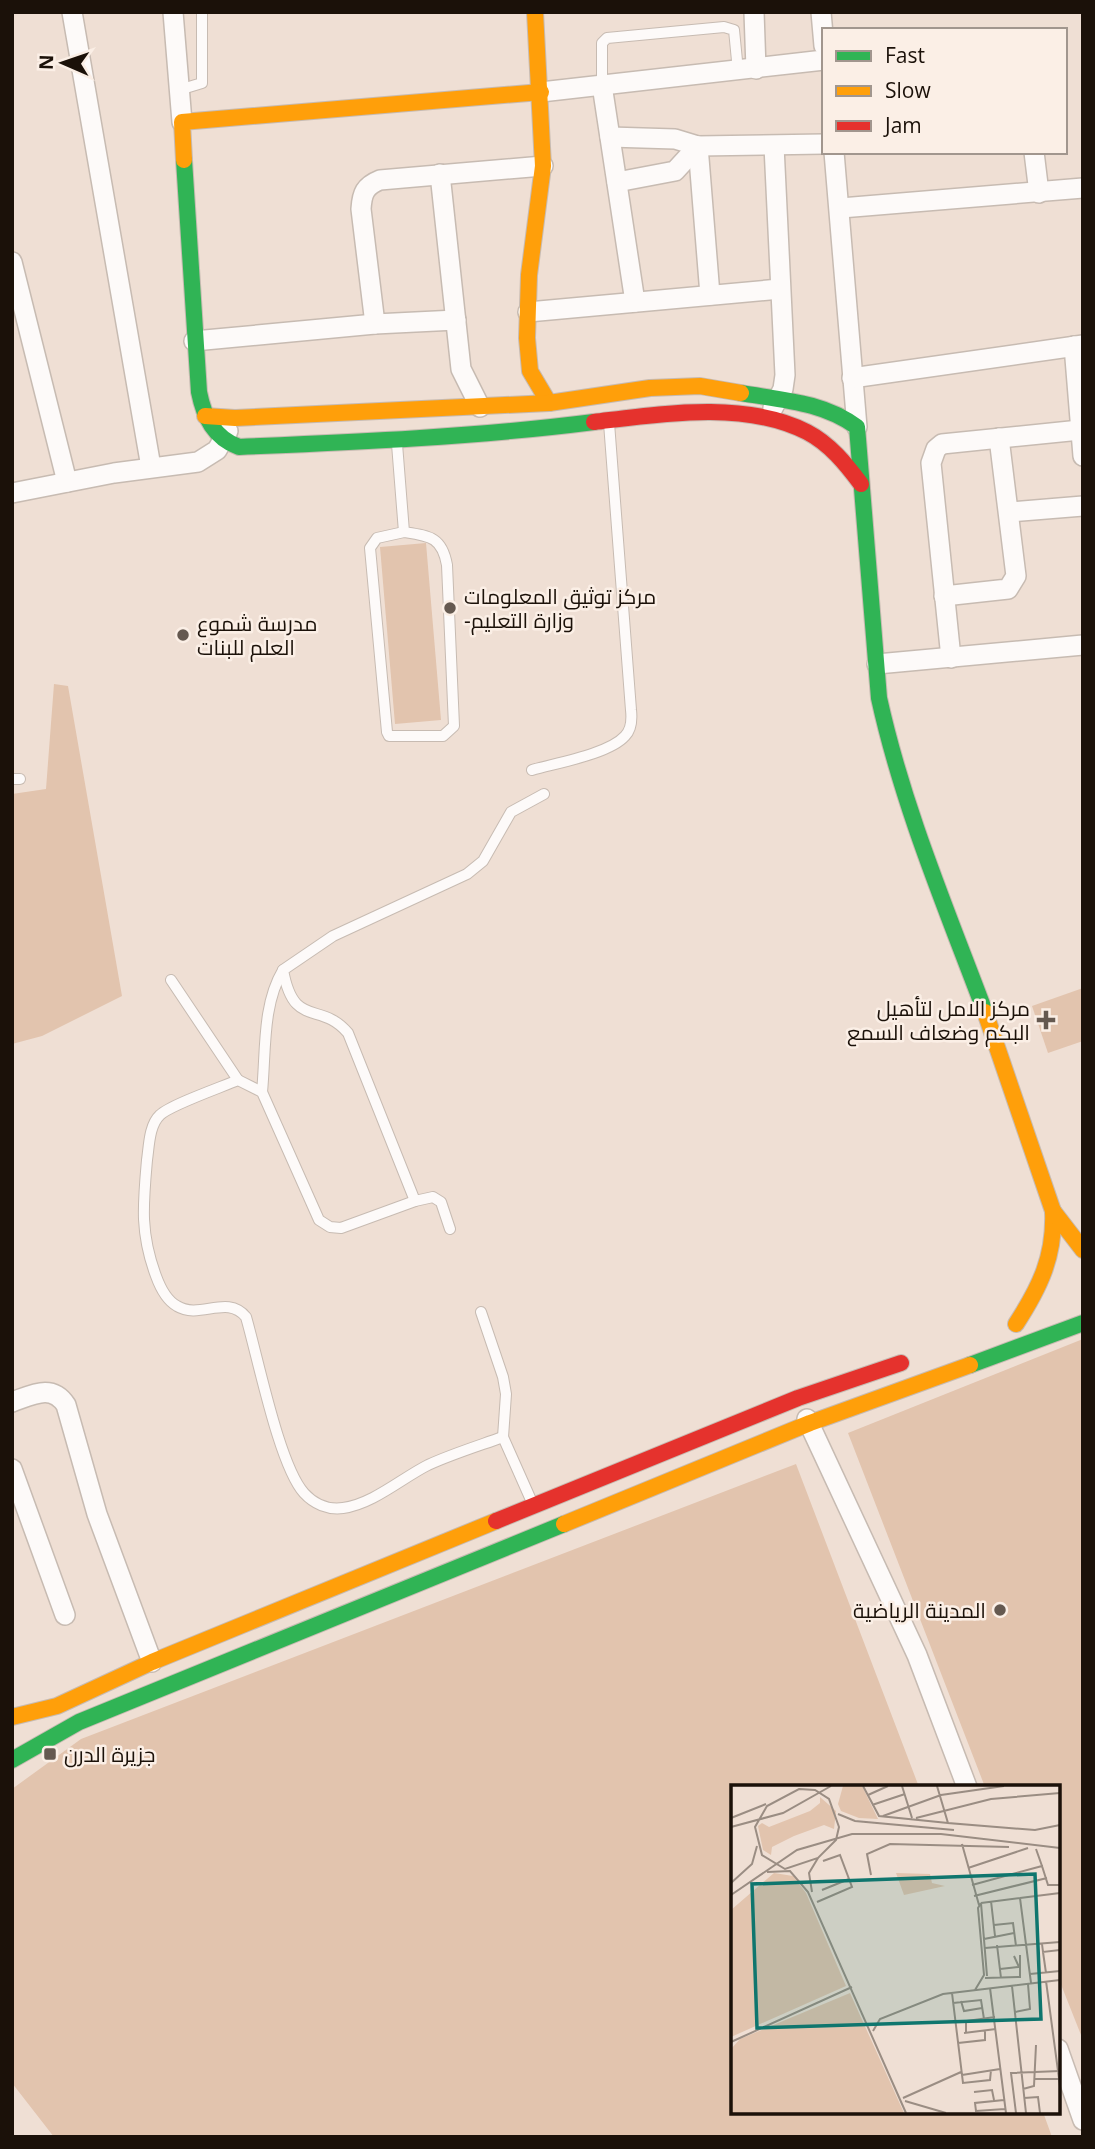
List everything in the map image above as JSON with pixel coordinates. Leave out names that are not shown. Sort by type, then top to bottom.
[{"type":"main road","points":[[535,12],[543,166],[529,275],[530,371],[549,403]]},
{"type":"main road","points":[[541,92],[181,122],[194,341],[205,416],[222,441],[239,447],[449,438],[698,415],[766,419],[799,428],[829,446],[861,484]]},
{"type":"main road","points":[[205,416],[235,418],[549,403],[676,386],[717,387],[832,410],[857,427],[878,698],[896,771],[984,1009],[1053,1211],[1054,1246],[1049,1268],[1010,1326],[1038,1315]]},
{"type":"main road","points":[[1053,1211],[1083,1250]]},
{"type":"main road","points":[[12,1760],[79,1721],[810,1423],[1083,1322]]},
{"type":"main road","points":[[12,1717],[57,1706],[152,1662],[798,1398],[914,1359]]},
{"type":"street","points":[[72,12],[151,467]]},
{"type":"street","points":[[173,12],[181,122]]},
{"type":"street","points":[[747,70],[754,12]]},
{"type":"street","points":[[541,92],[822,61]]},
{"type":"street","points":[[602,85],[635,302]]},
{"type":"street","points":[[610,137],[675,139],[698,146],[822,144]]},
{"type":"street","points":[[617,182],[675,171],[698,146]]},
{"type":"street","points":[[698,146],[710,295]]},
{"type":"street","points":[[766,419],[779,398],[785,375],[774,146]]},
{"type":"street","points":[[834,154],[841,208],[857,427]]},
{"type":"street","points":[[1034,154],[1039,192]]},
{"type":"street","points":[[375,324],[361,209],[362,194],[368,185],[380,180],[543,166]]},
{"type":"street","points":[[440,174],[461,369],[480,407]]},
{"type":"street","points":[[841,208],[1083,188]]},
{"type":"street","points":[[12,262],[67,482]]},
{"type":"street","points":[[528,312],[780,289]]},
{"type":"street","points":[[194,341],[375,324],[456,320]]},
{"type":"street","points":[[852,377],[1078,346],[1083,456]]},
{"type":"street","points":[[12,492],[151,467],[198,462],[211,457],[235,418]]},
{"type":"street","points":[[951,658],[931,463],[933,455],[942,444],[1080,430]]},
{"type":"street","points":[[944,596],[1008,589],[1016,576],[999,438]]},
{"type":"street","points":[[1009,512],[1083,506]]},
{"type":"street","points":[[877,664],[1083,645]]},
{"type":"street","points":[[12,1402],[51,1392],[60,1395],[97,1514],[152,1662]]},
{"type":"street","points":[[798,1398],[917,1656],[966,1785]]},
{"type":"street","points":[[12,1469],[65,1615]]},
{"type":"street","points":[[1060,2055],[1083,2120]]},
{"type":"lane","points":[[179,90],[202,83],[202,12]]},
{"type":"lane","points":[[602,85],[602,43],[607,38],[724,27],[734,30],[747,70]]},
{"type":"lane","points":[[532,770],[609,747],[627,735],[630,729],[631,710],[609,422]]},
{"type":"lane","points":[[397,440],[404,532]]},
{"type":"lane","points":[[404,532],[433,536],[445,555],[454,726],[443,736],[389,736],[387,732],[370,548],[377,538],[404,532]]},
{"type":"lane","points":[[450,1230],[441,1202],[433,1197],[341,1227],[330,1227],[319,1220],[262,1092],[273,987],[283,970],[333,936],[467,874],[483,861],[511,812],[544,794]]},
{"type":"lane","points":[[283,970],[287,993],[298,1006],[342,1025],[348,1033],[415,1201]]},
{"type":"lane","points":[[171,980],[238,1080],[262,1092]]},
{"type":"lane","points":[[238,1080],[160,1114],[152,1128],[148,1151],[142,1209],[144,1241],[159,1284],[178,1307],[189,1310],[230,1306],[239,1309],[246,1317],[283,1449],[303,1492],[312,1501],[327,1507],[343,1508],[359,1503],[429,1465],[503,1437]]},
{"type":"lane","points":[[481,1312],[506,1394],[503,1437],[534,1506]]},
{"type":"shaded area","points":[[426,543],[441,720],[395,724],[380,547]]},
{"type":"shaded area","points":[[54,684],[68,686],[122,996],[42,1036],[12,1044],[12,794],[46,789]]},
{"type":"shaded area","points":[[1083,988],[1083,1041],[1048,1053],[1032,1006]]},
{"type":"shaded area","name":"المدينة الرياضية","points":[[1083,1339],[1083,2040],[1060,1982],[1060,1785],[984,1785],[848,1433]]},
{"type":"shaded area","points":[[796,1464],[918,1785],[731,1785],[731,2114],[1044,2114],[1052,2137],[54,2137],[12,2083],[12,1789],[81,1739]]},
{"type":"traffic: fast","points":[[184,160],[199,392],[212,426],[230,443],[239,447],[373,441],[505,432],[594,422]]},
{"type":"traffic: fast","points":[[741,393],[816,407],[857,427],[879,698],[913,818],[985,1012]]},
{"type":"traffic: fast","points":[[970,1365],[1083,1323]]},
{"type":"traffic: fast","points":[[12,1760],[79,1722],[564,1524]]},
{"type":"traffic: slow","points":[[535,12],[543,166],[529,275],[527,338],[530,371],[549,403]]},
{"type":"traffic: slow","points":[[184,160],[182,122],[541,92]]},
{"type":"traffic: slow","points":[[205,416],[235,418],[549,403],[650,388],[700,386],[741,393]]},
{"type":"traffic: slow","points":[[985,1012],[1053,1211],[1049,1257],[1039,1284],[1016,1324]]},
{"type":"traffic: slow","points":[[1053,1211],[1083,1250]]},
{"type":"traffic: slow","points":[[564,1524],[810,1423],[970,1365]]},
{"type":"traffic: slow","points":[[12,1717],[57,1706],[152,1662],[496,1521]]},
{"type":"traffic: jam","points":[[594,422],[702,412],[757,416],[783,422],[823,442],[861,484]]},
{"type":"traffic: jam","points":[[496,1521],[798,1398],[901,1363]]},
{"type":"place","name":"مركز توثيق المعلومات -وزارة التعليم","points":[[450,608]]},
{"type":"place","name":"مدرسة شموع العلم للبنات","points":[[183,635]]},
{"type":"place","name":"مركز الامل لتأهيل البكم وضعاف السمع","points":[[1046,1020]]},
{"type":"place","name":"المدينة الرياضية","points":[[1000,1610]]},
{"type":"place","name":"جزيرة الدرن","points":[[50,1754]]}]
